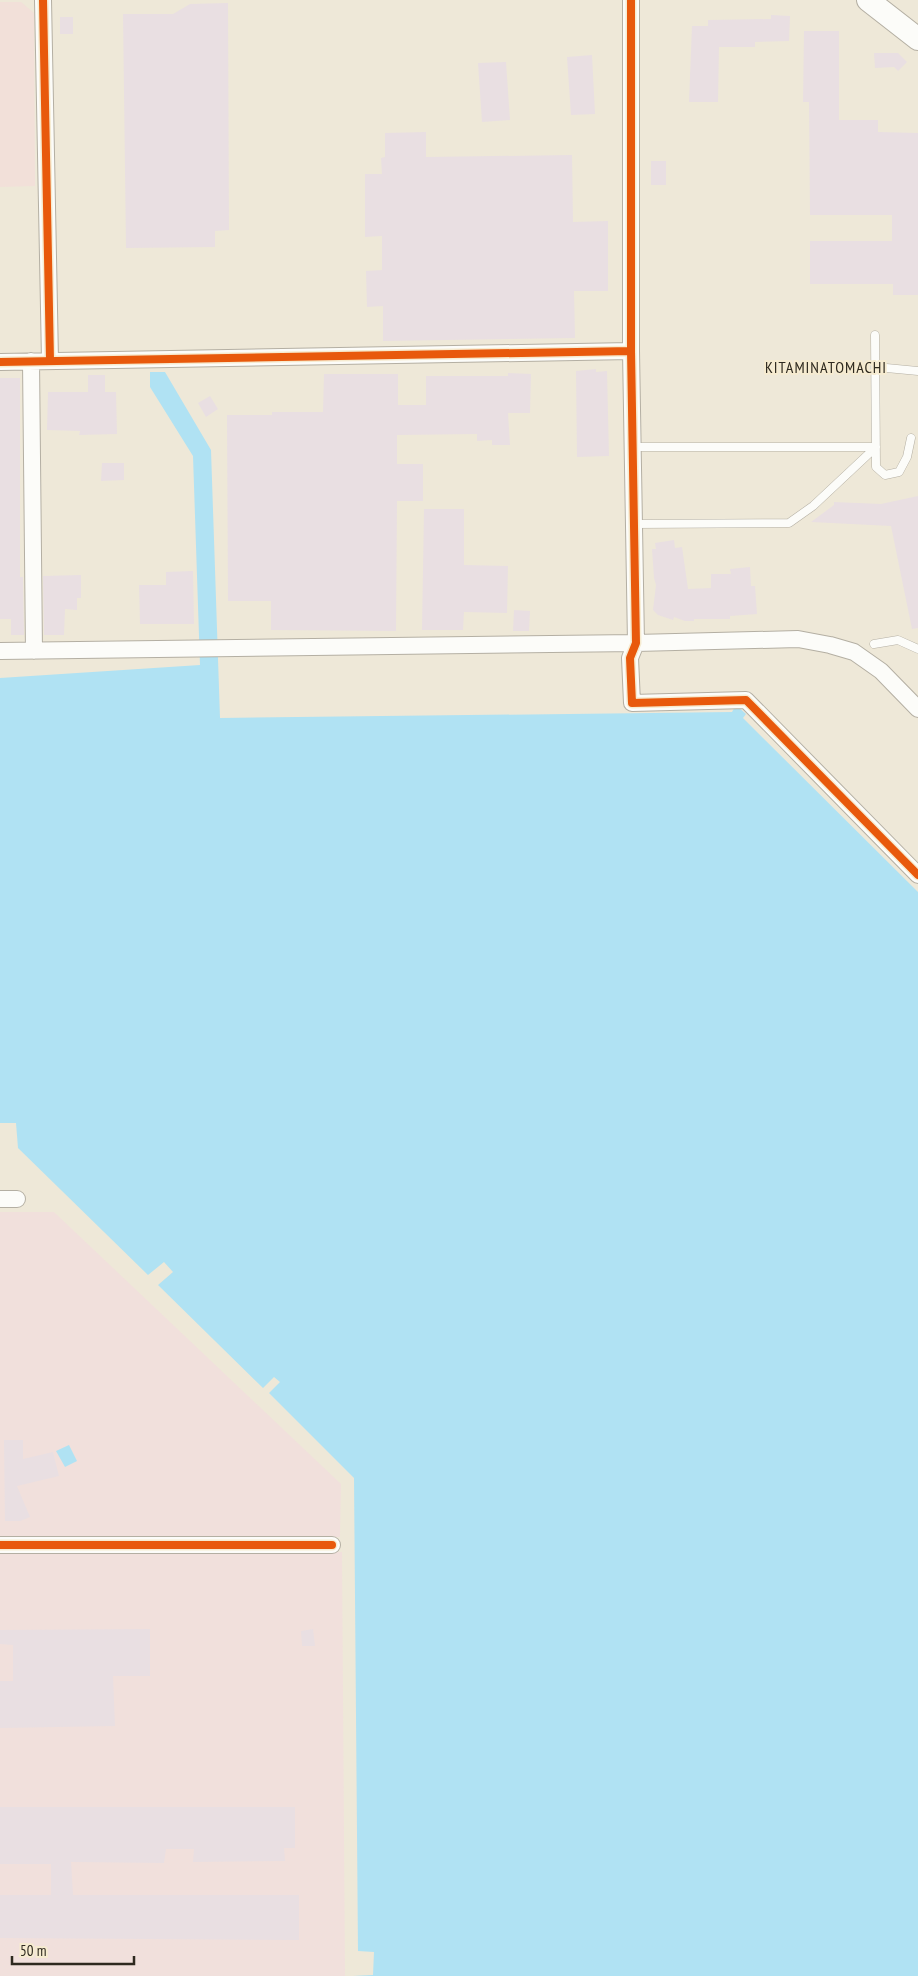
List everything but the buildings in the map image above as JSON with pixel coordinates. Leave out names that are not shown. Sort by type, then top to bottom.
[{"type":"street","points":[[43,0],[50,360]]},
{"type":"street","points":[[630,0],[631,351],[636,643],[630,658],[632,703],[746,700],[916,869]]},
{"type":"street","points":[[868,0],[909,29]]},
{"type":"street","points":[[0,362],[631,351]]},
{"type":"street","points":[[31,361],[34,651]]},
{"type":"street","points":[[0,651],[636,643],[798,639],[830,644],[854,652],[881,671],[918,709]]},
{"type":"street","points":[[0,1199],[17,1199]]},
{"type":"street","points":[[0,1545],[332,1545]]},
{"type":"lane","points":[[875,335],[876,467],[885,475],[899,472],[907,457],[912,438]]},
{"type":"lane","points":[[876,367],[918,371]]},
{"type":"lane","points":[[633,446],[876,447]]},
{"type":"lane","points":[[634,524],[789,523],[813,506],[876,447]]},
{"type":"lane","points":[[874,644],[898,640],[918,649]]},
{"type":"shaded area","points":[[0,2],[21,2],[34,13],[35,186],[0,187]]},
{"type":"shaded area","points":[[0,1212],[54,1212],[341,1484],[340,1537],[0,1536]]},
{"type":"shaded area","points":[[0,1552],[342,1552],[345,1976],[0,1976]]},
{"type":"water","points":[[150,372],[165,372],[211,450],[220,718],[732,712],[736,705],[746,714],[743,718],[918,892],[918,1976],[353,1976],[373,1975],[374,1952],[358,1951],[354,1478],[269,1393],[280,1382],[274,1377],[263,1388],[158,1285],[173,1272],[164,1262],[148,1275],[18,1148],[16,1123],[0,1123],[0,678],[200,665],[193,456],[150,387]]},
{"type":"water","points":[[69,1445],[77,1461],[65,1467],[56,1451]]},
{"type":"cycle path","points":[[43,0],[50,360]]},
{"type":"cycle path","points":[[631,0],[631,351],[636,643],[630,658],[632,703],[746,700],[918,875]]},
{"type":"cycle path","points":[[0,362],[631,351]]},
{"type":"cycle path","points":[[0,1545],[332,1545]]},
{"type":"district","name":"KITAMINATOMACHI","points":[[826,367]]}]
